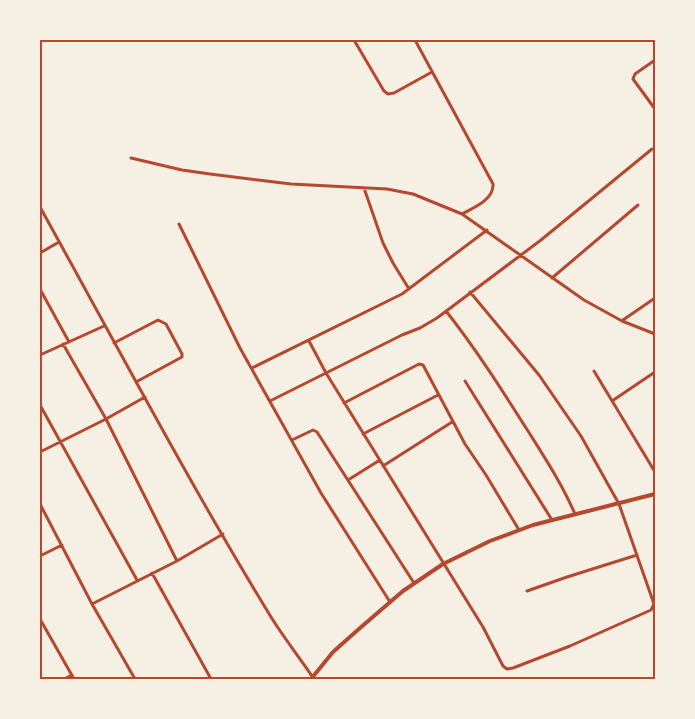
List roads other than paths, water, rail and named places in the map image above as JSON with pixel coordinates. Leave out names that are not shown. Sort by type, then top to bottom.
[{"type":"street","points":[[354,40],[384,91],[388,94],[394,93],[432,72]]},
{"type":"street","points":[[415,40],[493,184],[491,194],[486,199],[462,214]]},
{"type":"street","points":[[655,60],[635,74],[633,78],[655,109]]},
{"type":"street","points":[[270,401],[402,335],[420,328],[446,311],[541,240],[652,149]]},
{"type":"street","points":[[131,158],[182,170],[210,174],[291,184],[387,189],[413,194],[462,214],[584,300],[622,321],[655,334]]},
{"type":"street","points":[[364,188],[383,243],[409,288]]},
{"type":"street","points":[[552,278],[638,205]]},
{"type":"street","points":[[40,207],[104,326],[222,534],[272,618],[313,678],[333,652],[390,602],[443,564],[490,541],[552,520],[655,494]]},
{"type":"street","points":[[178,224],[252,368],[321,493],[390,602]]},
{"type":"street","points":[[252,368],[409,288],[486,230]]},
{"type":"street","points":[[40,252],[59,242]]},
{"type":"street","points":[[40,289],[69,342]]},
{"type":"street","points":[[308,341],[344,403],[491,640],[504,666],[509,669],[570,646],[652,609],[653,601],[619,504],[580,436],[539,375],[470,292]]},
{"type":"street","points":[[622,321],[655,298]]},
{"type":"street","points":[[446,311],[472,344],[550,466],[566,493],[575,514]]},
{"type":"street","points":[[114,342],[158,320],[166,324],[182,357],[136,382]]},
{"type":"street","points":[[40,356],[104,326]]},
{"type":"street","points":[[63,344],[106,419],[177,561]]},
{"type":"street","points":[[344,403],[421,364],[452,422],[519,531]]},
{"type":"street","points":[[594,371],[655,472]]},
{"type":"street","points":[[612,401],[655,372]]},
{"type":"street","points":[[465,381],[552,520]]},
{"type":"street","points":[[364,434],[438,395]]},
{"type":"street","points":[[40,452],[106,419],[145,396]]},
{"type":"street","points":[[40,405],[137,580]]},
{"type":"street","points":[[383,466],[452,422]]},
{"type":"street","points":[[292,440],[313,430],[316,431],[414,584]]},
{"type":"street","points":[[348,480],[380,460]]},
{"type":"street","points":[[40,504],[92,604],[135,679]]},
{"type":"street","points":[[92,604],[177,561],[222,534]]},
{"type":"street","points":[[40,556],[62,545]]},
{"type":"street","points":[[527,591],[637,554]]},
{"type":"street","points":[[152,573],[211,679]]},
{"type":"street","points":[[40,620],[74,679]]},
{"type":"street","points":[[64,679],[72,675]]}]
